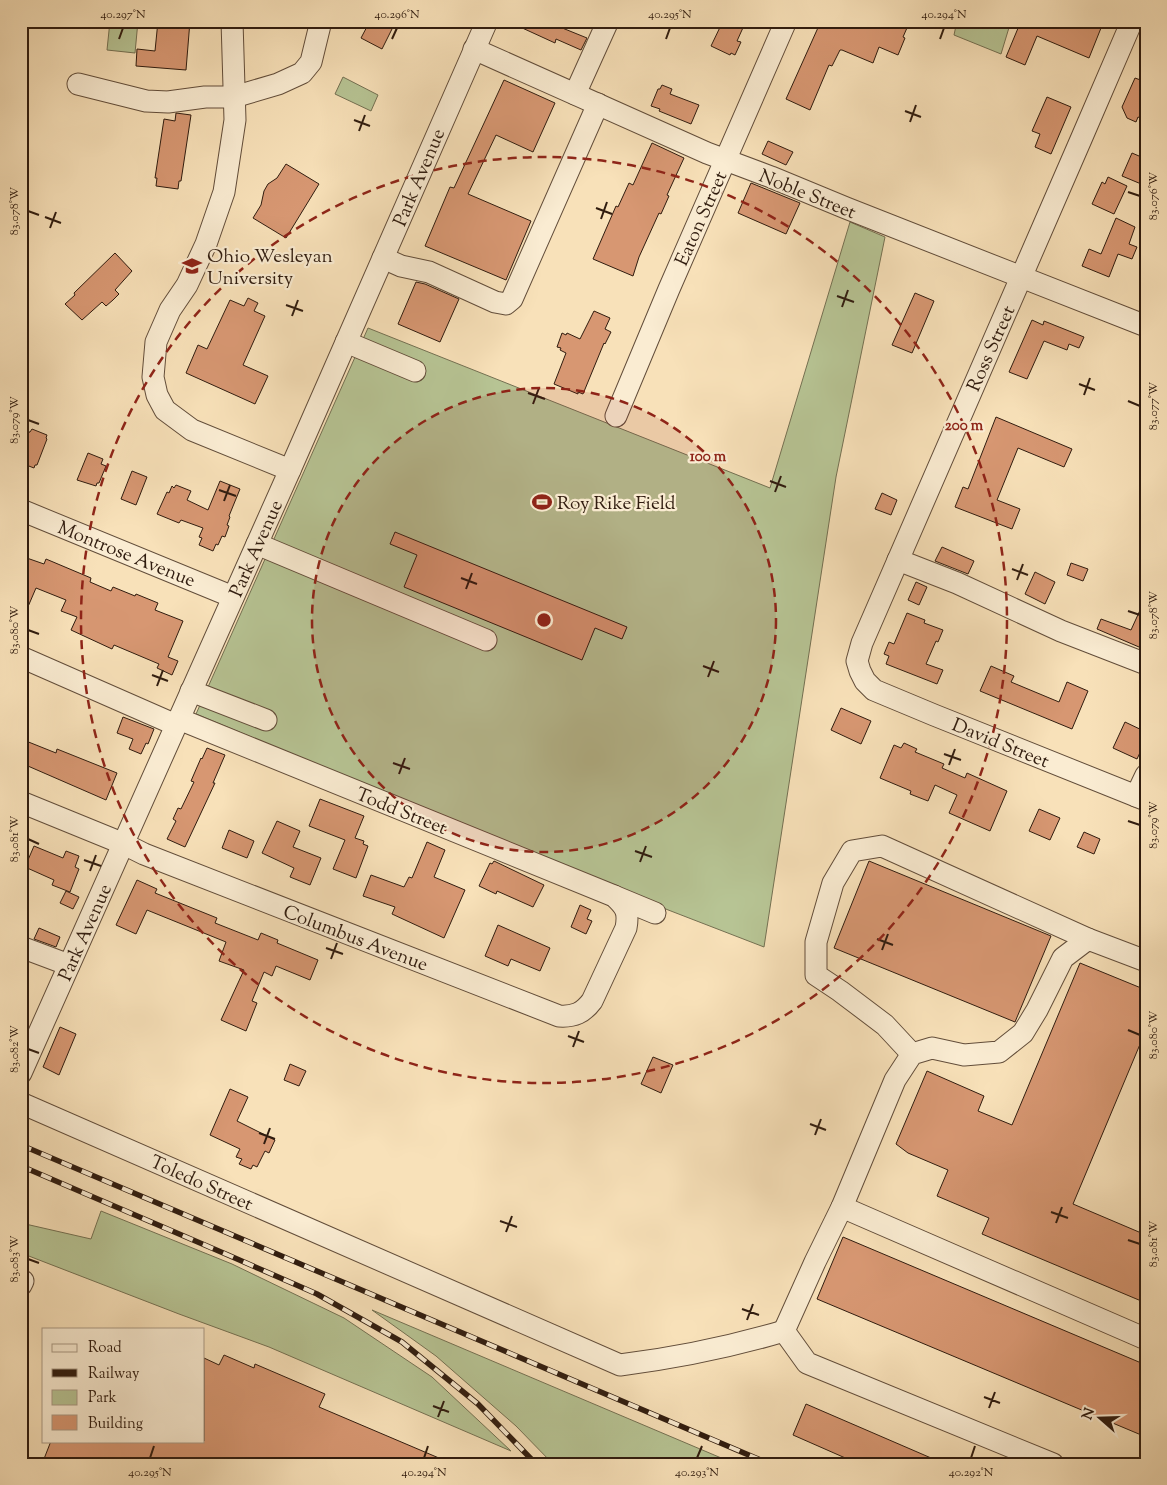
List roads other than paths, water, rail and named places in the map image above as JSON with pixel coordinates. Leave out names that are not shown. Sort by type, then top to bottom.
[{"type":"street","points":[[232,21],[236,120],[224,192],[206,244],[186,285],[170,310],[156,342],[153,377],[157,394],[165,410],[192,430],[290,470]]},
{"type":"street","points":[[78,84],[146,101],[168,102],[205,97],[234,97],[278,84],[302,73],[311,62],[321,21]]},
{"type":"street","name":"Park Avenue","points":[[21,1073],[290,470],[487,21]]},
{"type":"street","points":[[575,94],[608,21]]},
{"type":"street","name":"Eaton Street","points":[[616,416],[669,289],[786,21]]},
{"type":"street","name":"Ross Street","points":[[862,676],[857,661],[859,653],[1132,21]]},
{"type":"street","name":"Noble Street","points":[[474,49],[726,160],[1146,326]]},
{"type":"street","points":[[383,258],[401,266],[430,272],[496,302],[506,304],[512,299],[598,104]]},
{"type":"street","points":[[346,342],[415,371]]},
{"type":"street","name":"Montrose Avenue","points":[[21,510],[233,596]]},
{"type":"street","points":[[257,544],[486,640]]},
{"type":"street","points":[[898,560],[957,583],[1060,631],[1146,664]]},
{"type":"street","name":"Todd Street","points":[[21,657],[618,901],[654,913]]},
{"type":"street","name":"David Street","points":[[862,676],[874,690],[1141,798]]},
{"type":"street","points":[[192,691],[266,720]]},
{"type":"street","points":[[1141,798],[1146,775]]},
{"type":"street","name":"Columbus Avenue","points":[[21,802],[144,854],[559,1016],[578,1014],[586,1009],[592,1001],[626,928],[628,918],[618,901]]},
{"type":"street","points":[[912,1054],[885,1025],[816,975],[816,942],[833,883],[852,851],[882,846],[1088,939],[1146,961]]},
{"type":"street","points":[[1053,1464],[807,1363],[784,1331],[842,1207],[895,1080],[912,1054],[932,1048],[964,1055],[998,1052],[1023,1033],[1037,1010],[1063,958],[1088,939]]},
{"type":"street","points":[[21,947],[69,965]]},
{"type":"street","name":"Toledo Street","points":[[21,1103],[620,1365],[679,1357],[784,1331]]},
{"type":"street","points":[[842,1207],[1146,1339]]},
{"type":"street","points":[[21,1281],[23,1281],[21,1285]]},
{"type":"railway","points":[[21,1145],[770,1464]]},
{"type":"railway","points":[[21,1166],[317,1294],[402,1342],[478,1404],[536,1464]]},
{"type":"place","name":"Ohio Wesleyan University","points":[[192,266]]},
{"type":"place","name":"Roy Rike Field","points":[[542,502]]}]
